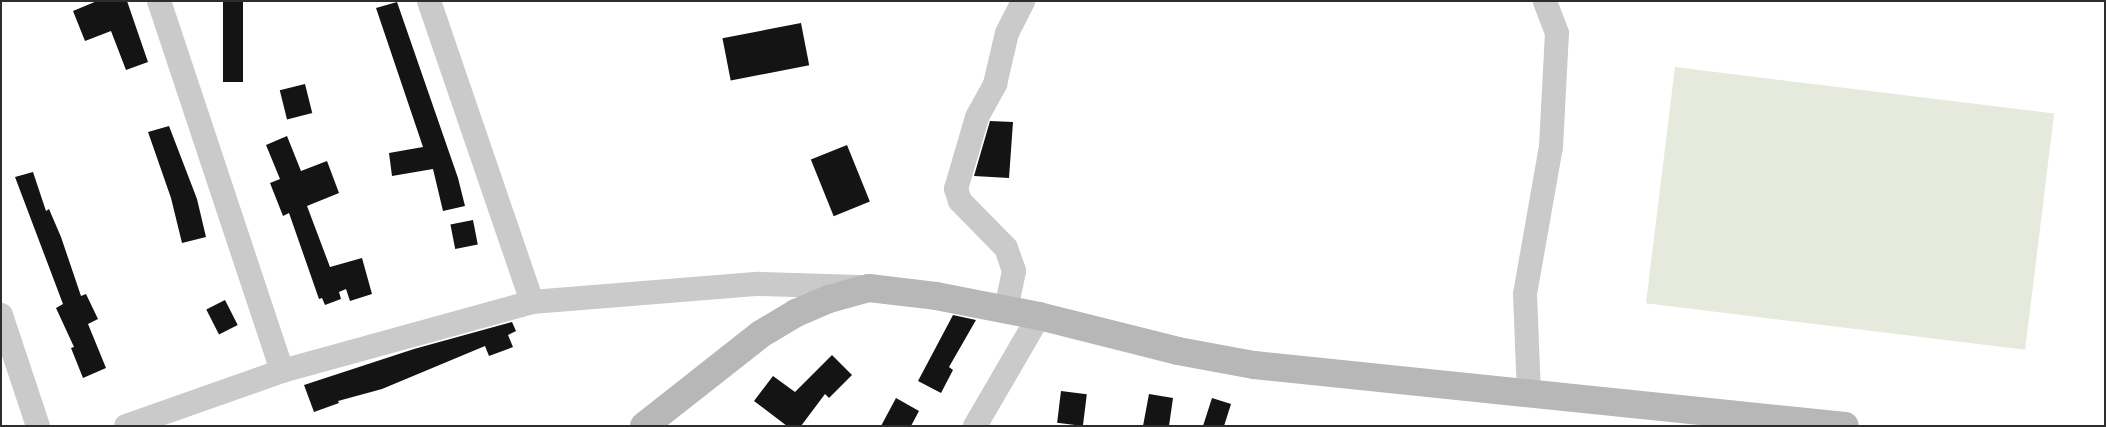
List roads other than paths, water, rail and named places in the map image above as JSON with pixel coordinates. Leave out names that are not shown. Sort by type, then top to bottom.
[{"type":"street","points":[[159,1],[282,371]]},
{"type":"street","points":[[429,1],[532,302]]},
{"type":"street","points":[[1006,310],[1014,271],[1006,248],[960,200],[956,189],[977,117],[995,84],[1007,33],[1024,1]]},
{"type":"street","points":[[1529,394],[1525,294],[1551,147],[1557,33],[1545,1]]},
{"type":"street","points":[[126,426],[282,371],[532,302],[758,284],[869,288],[1006,310],[1178,350],[1254,365],[1845,426]]},
{"type":"street","points":[[644,426],[692,385],[768,330],[829,299],[869,288]]},
{"type":"street","points":[[1,315],[38,426]]},
{"type":"street","points":[[975,426],[1038,316]]}]
